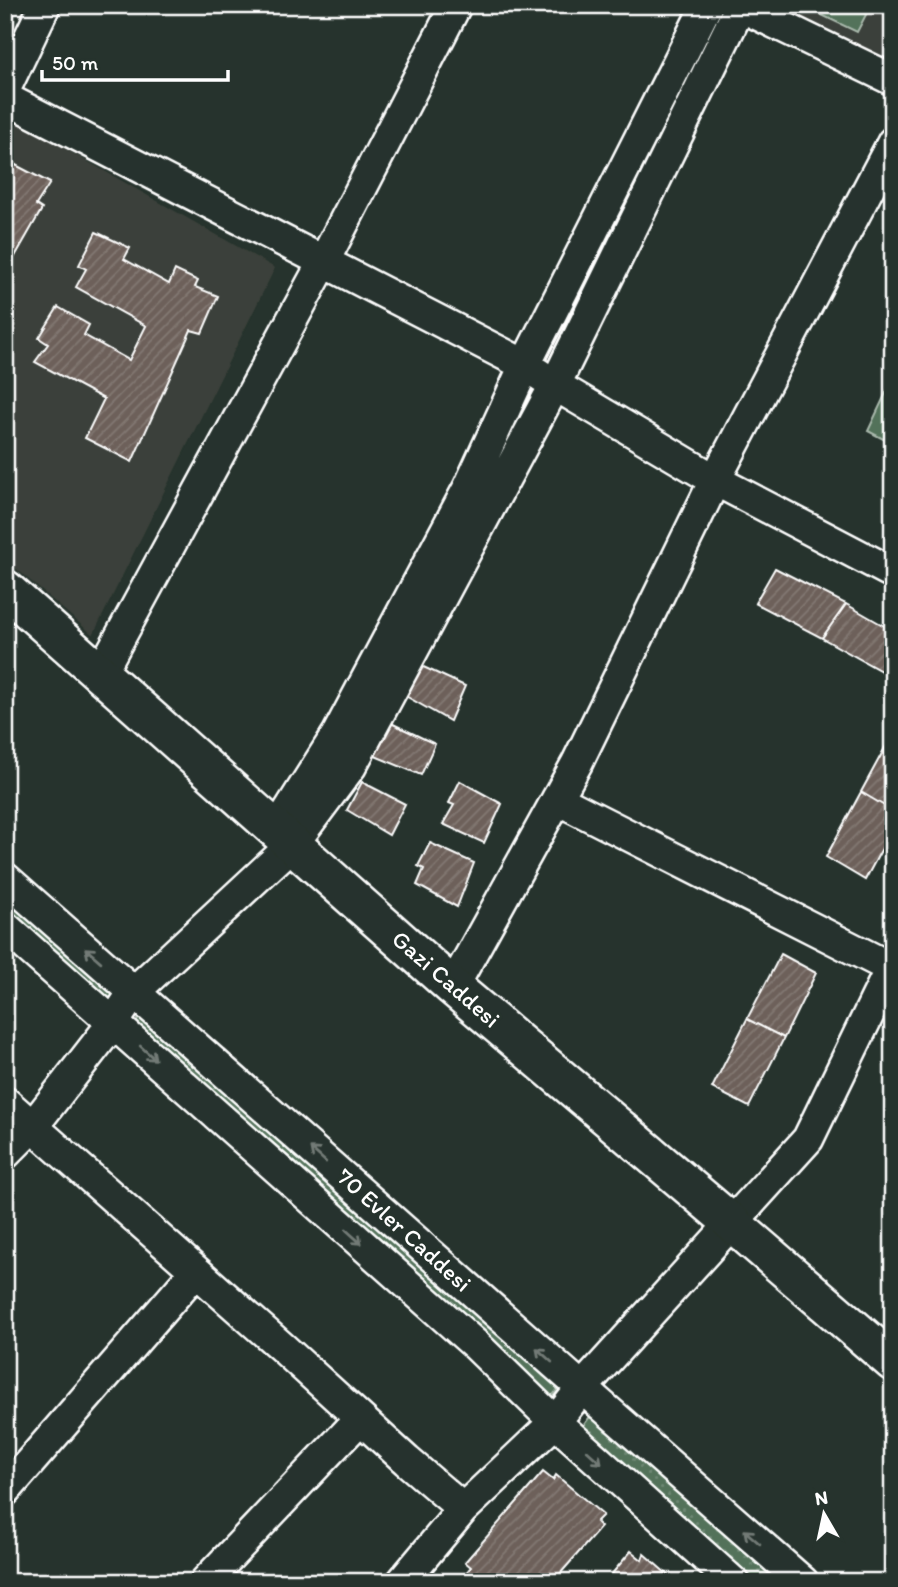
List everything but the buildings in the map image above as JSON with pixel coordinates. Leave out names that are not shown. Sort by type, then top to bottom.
[{"type":"main road","name":"Gazi Caddesi","points":[[5,589],[453,986],[893,1362]]},
{"type":"street","points":[[5,89],[44,5]]},
{"type":"street","points":[[100,674],[324,261],[456,5]]},
{"type":"street","points":[[284,838],[469,487],[525,365],[707,5]]},
{"type":"street","points":[[5,1154],[33,1126],[134,992],[351,766],[555,385],[739,6],[893,80]]},
{"type":"street","points":[[5,98],[525,365],[715,480],[893,573]]},
{"type":"street","points":[[453,986],[577,763],[715,480],[893,142]]},
{"type":"street","points":[[402,1582],[463,1509],[555,1422],[582,1388],[808,1139],[892,966],[557,799]]},
{"type":"street","name":"70 Evler Caddesi","points":[[5,878],[803,1582]]},
{"type":"street","name":"70 Evler Caddesi","points":[[5,927],[477,1346],[555,1422],[733,1582]]},
{"type":"street","points":[[5,1102],[463,1509]]},
{"type":"street","points":[[5,1491],[196,1271]]},
{"type":"street","points":[[205,1582],[360,1419]]},
{"type":"shaded area","points":[[772,5],[893,5],[893,61]]},
{"type":"shaded area","points":[[6,115],[275,268],[93,635],[5,559]]},
{"type":"green space","points":[[801,5],[871,5],[857,32]]},
{"type":"green space","points":[[893,378],[893,444],[868,431]]},
{"type":"green space","points":[[5,891],[120,993],[109,1007],[5,915]]},
{"type":"green space","points":[[141,1015],[559,1388],[549,1400],[132,1029]]},
{"type":"green space","points":[[594,1417],[782,1582],[758,1582],[583,1430],[589,1418]]}]
